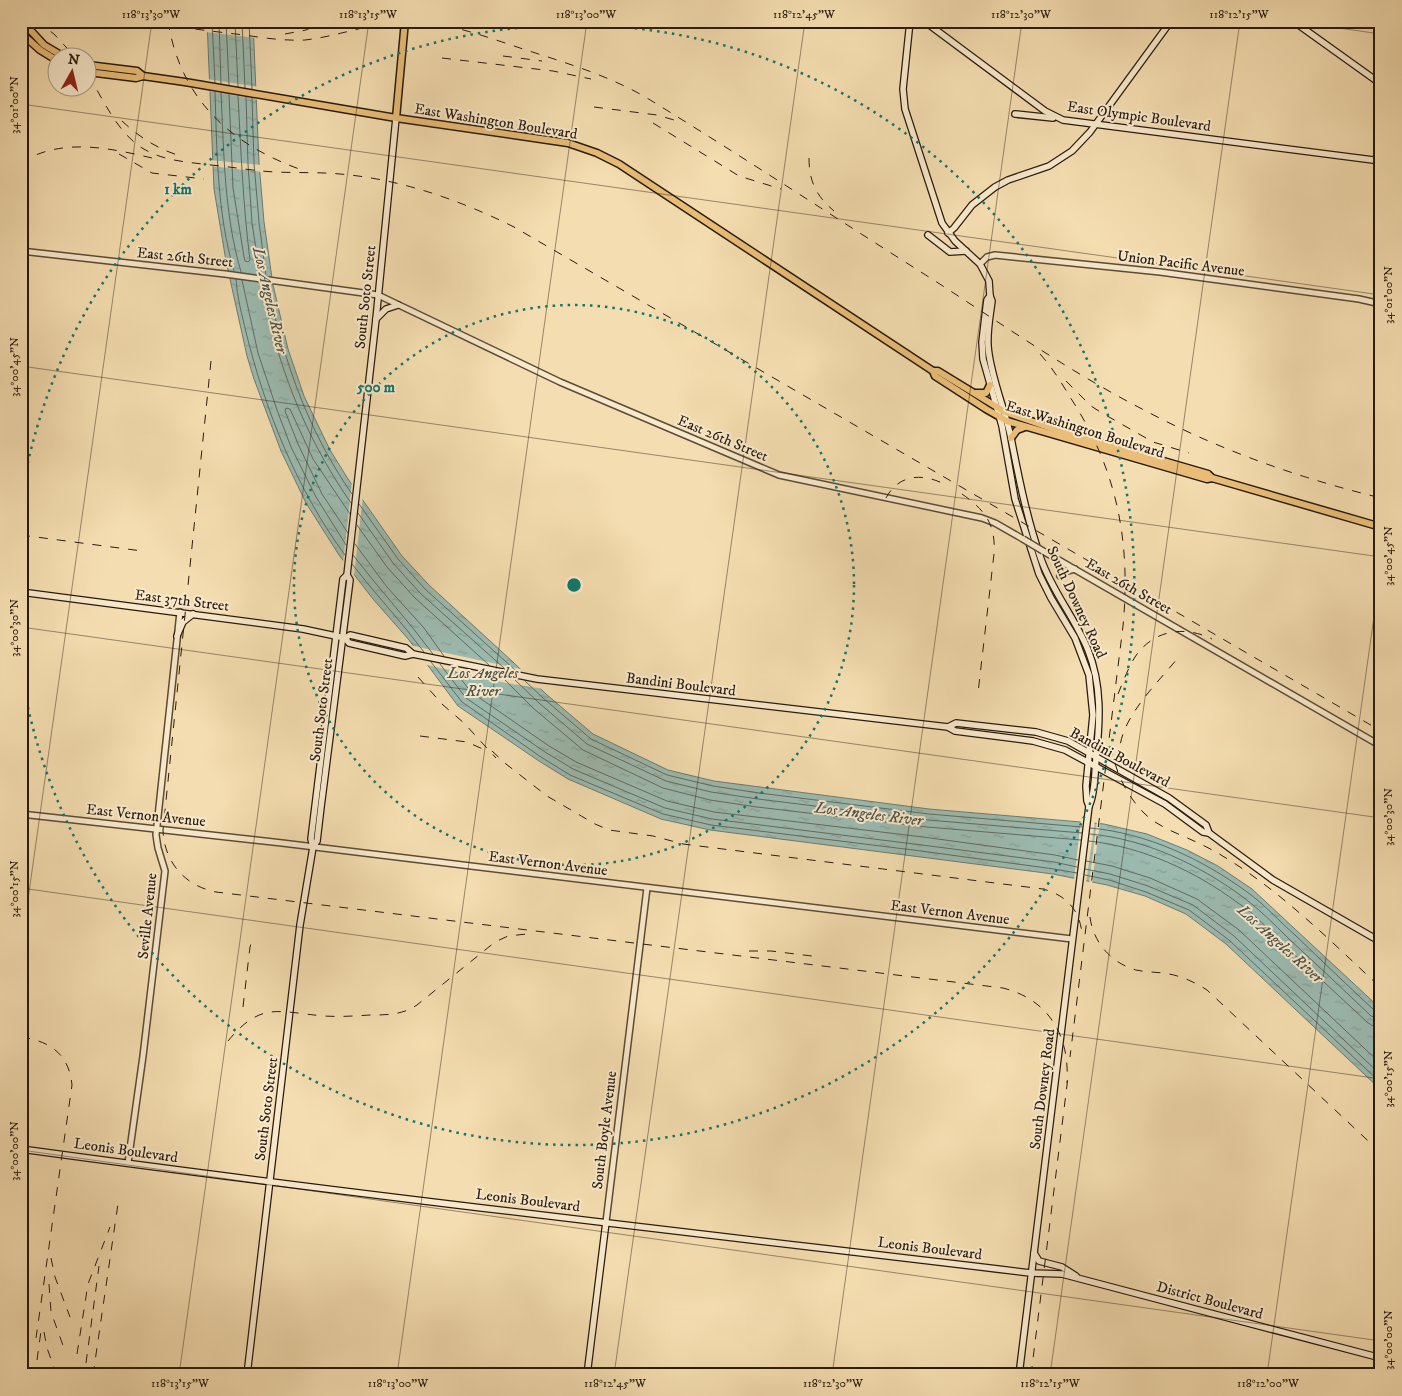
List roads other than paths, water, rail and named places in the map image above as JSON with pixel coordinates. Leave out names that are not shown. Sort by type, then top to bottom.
[{"type":"main road","points":[[22,21],[49,48]]},
{"type":"main road","name":"South Soto Street","points":[[247,1375],[300,925],[313,847],[311,839],[341,637],[343,578],[347,576],[357,490],[406,21]]},
{"type":"main road","points":[[910,21],[903,89],[904,100],[942,223],[948,233],[980,264],[988,281],[990,296],[987,300],[982,347],[983,359],[997,407]]},
{"type":"main road","name":"East Olympic Boulevard","points":[[924,21],[1044,111],[1070,122],[1381,161]]},
{"type":"main road","points":[[948,233],[972,205],[988,192],[1008,180],[1049,166],[1072,151],[1087,136],[1171,21]]},
{"type":"main road","points":[[1293,21],[1381,84]]},
{"type":"main road","points":[[21,33],[24,41],[21,52]]},
{"type":"main road","points":[[21,33],[48,55]]},
{"type":"main road","name":"East Washington Boulevard","points":[[98,65],[136,71],[143,76]]},
{"type":"main road","name":"East Washington Boulevard","points":[[98,73],[136,78],[143,76],[201,84],[396,118],[568,144],[601,154],[626,168],[933,371],[938,371],[997,407],[1007,421],[1381,527]]},
{"type":"main road","points":[[1015,114],[1059,118]]},
{"type":"main road","points":[[928,235],[950,252],[966,251]]},
{"type":"main road","name":"South Downey Road","points":[[990,296],[992,301],[988,338],[989,356],[1002,414],[1015,499],[1033,557],[1045,586],[1075,638],[1087,669],[1093,715],[1086,801],[1089,806]]},
{"type":"main road","points":[[376,319],[386,309],[398,305]]},
{"type":"main road","name":"East Washington Boulevard","points":[[933,371],[935,376],[1002,414],[1208,474],[1212,478]]},
{"type":"main road","points":[[972,392],[986,393],[990,385]]},
{"type":"main road","name":"South Downey Road","points":[[1007,421],[1024,505],[1041,560],[1058,596],[1088,648],[1096,674],[1100,706],[1094,781],[1089,806],[1072,939],[1019,1375]]},
{"type":"main road","points":[[1011,438],[1017,430],[1025,427]]},
{"type":"main road","name":"East 37th Street","points":[[21,592],[283,626],[341,637]]},
{"type":"main road","points":[[177,636],[183,622],[193,614]]},
{"type":"main road","name":"Bandini Boulevard","points":[[341,637],[349,643],[405,656],[413,654],[499,673],[537,679],[948,727],[955,732],[1048,744],[1065,750],[1105,770],[1164,804],[1203,832],[1210,833]]},
{"type":"main road","name":"Bandini Boulevard","points":[[948,727],[956,723],[1036,732],[1068,742],[1169,798],[1206,826],[1210,833],[1273,880],[1381,942]]},
{"type":"main road","points":[[1094,781],[1097,775],[1105,770]]},
{"type":"main road","name":"Leonis Boulevard","points":[[21,1149],[270,1182],[1031,1273]]},
{"type":"main road","name":"South Boyle Avenue","points":[[587,1375],[606,1222]]},
{"type":"main road","points":[[1034,1253],[1040,1261],[1062,1267],[1078,1277]]},
{"type":"main road","name":"District Boulevard","points":[[1031,1273],[1054,1273],[1078,1277],[1381,1358]]},
{"type":"street","name":"East 26th Street","points":[[21,252],[225,274],[378,295],[560,382],[779,476],[982,518],[995,523],[1381,746]]},
{"type":"street","name":"Union Pacific Avenue","points":[[980,264],[987,258],[995,255],[1040,259],[1160,272],[1359,299],[1381,304]]},
{"type":"street","points":[[1060,576],[1067,571],[1076,569]]},
{"type":"street","name":"Seville Avenue","points":[[128,1164],[144,1056],[165,871],[157,844],[157,829],[180,612]]},
{"type":"street","name":"East Vernon Avenue","points":[[21,814],[313,847],[1072,939]]},
{"type":"street","name":"South Boyle Avenue","points":[[606,1222],[647,888]]},
{"type":"water","name":"Los Angeles River","points":[[207,21],[253,21],[259,163],[264,222],[273,285],[288,349],[304,396],[330,450],[402,556],[429,585],[546,694],[593,734],[668,770],[714,781],[929,809],[1104,824],[1147,834],[1187,850],[1218,866],[1252,889],[1381,1009],[1381,1090],[1226,944],[1186,914],[1145,896],[1107,885],[1053,874],[710,830],[661,819],[568,779],[458,706],[409,640],[373,599],[339,555],[306,503],[281,451],[254,379],[247,356],[226,261],[214,189]]},
{"type":"railway","points":[[36,21],[54,34],[67,48]]},
{"type":"railway","points":[[142,21],[282,40],[319,38],[389,23],[430,23],[482,35],[617,82],[683,120],[1036,347],[1117,395],[1201,438],[1260,462],[1381,498]]},
{"type":"railway","points":[[168,21],[174,49],[184,74],[197,96],[213,115],[253,147],[276,160],[302,170]]},
{"type":"railway","points":[[285,34],[306,30],[325,21]]},
{"type":"railway","points":[[503,56],[542,61]]},
{"type":"railway","points":[[442,58],[553,71],[591,79]]},
{"type":"railway","points":[[98,92],[125,133],[142,148],[158,156],[184,162],[259,171],[340,174],[385,181],[429,192],[472,208],[514,227],[1381,731]]},
{"type":"railway","points":[[594,107],[657,115],[674,120]]},
{"type":"railway","points":[[122,121],[150,142],[181,156]]},
{"type":"railway","points":[[653,123],[739,176],[781,189]]},
{"type":"railway","points":[[21,163],[36,155],[69,147],[102,148],[152,158]]},
{"type":"railway","points":[[119,154],[152,173],[204,179]]},
{"type":"railway","points":[[809,158],[810,174],[815,188],[822,200],[834,211]]},
{"type":"railway","points":[[1040,354],[1067,391],[1099,451],[1110,479],[1117,507],[1125,564],[1123,626],[1070,1057]]},
{"type":"railway","points":[[211,361],[163,830],[167,852],[178,871],[186,878],[205,889],[216,892],[1003,988],[1033,1001],[1045,1011],[1054,1023],[1065,1050],[1067,1083]]},
{"type":"railway","points":[[1066,381],[1091,406],[1102,413],[1153,442],[1189,453]]},
{"type":"railway","points":[[886,498],[897,485],[911,478],[926,478],[942,483]]},
{"type":"railway","points":[[962,494],[983,512],[991,526],[994,543],[978,693]]},
{"type":"railway","points":[[21,535],[142,551]]},
{"type":"railway","points":[[1118,694],[1135,657],[1151,641],[1160,636],[1180,631],[1191,632],[1212,639]]},
{"type":"railway","points":[[1120,761],[1123,733],[1130,720],[1148,693],[1177,659]]},
{"type":"railway","points":[[418,677],[496,758]]},
{"type":"railway","points":[[420,736],[467,742],[485,750]]},
{"type":"railway","points":[[1111,746],[1122,782],[1132,798],[1149,818],[1240,867],[1278,895],[1313,925],[1381,988]]},
{"type":"railway","points":[[492,751],[547,796],[609,830],[653,836],[683,844],[1043,889],[1059,895],[1070,905],[1081,925],[1082,934]]},
{"type":"railway","points":[[1090,917],[1099,943],[1111,957],[1127,967],[1146,972],[1175,975],[1207,990],[1381,1153]]},
{"type":"railway","points":[[228,1041],[250,1020],[261,1014],[271,1012],[341,1016],[388,1014],[406,1011],[417,1005],[495,942],[508,936],[527,934]]},
{"type":"railway","points":[[243,1007],[250,947],[253,937]]},
{"type":"railway","points":[[749,951],[771,951],[820,957]]},
{"type":"railway","points":[[21,1037],[41,1042],[56,1051],[67,1065],[72,1085],[36,1338]]},
{"type":"railway","points":[[1031,1375],[1068,1077]]},
{"type":"railway","points":[[93,1375],[119,1197]]},
{"type":"railway","points":[[77,1354],[88,1284],[110,1227]]},
{"type":"railway","points":[[51,1258],[55,1277],[70,1317]]},
{"type":"railway","points":[[86,1363],[99,1266]]},
{"type":"railway","points":[[49,1284],[51,1312],[65,1351]]},
{"type":"railway","points":[[37,1360],[41,1331]]},
{"type":"railway","points":[[44,1332],[47,1348],[56,1373]]}]
